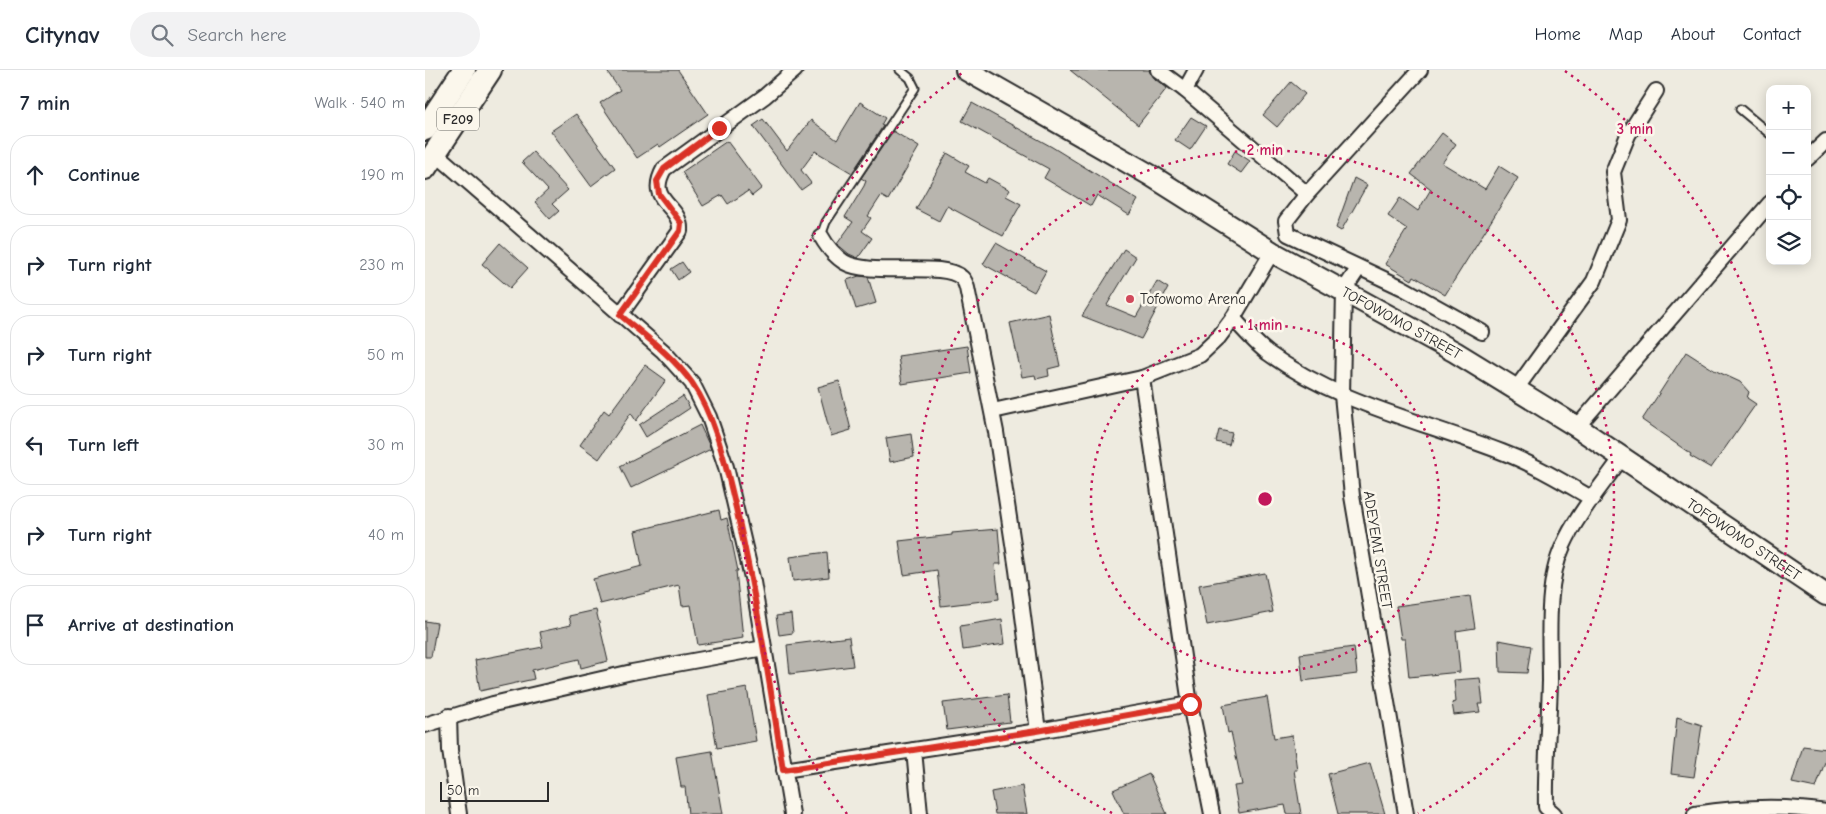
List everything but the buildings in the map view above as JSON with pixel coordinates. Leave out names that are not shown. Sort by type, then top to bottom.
[{"type":"main road","name":"F209","points":[[425,130],[464,70]]},
{"type":"main road","name":"F209","points":[[430,160],[490,70]]},
{"type":"street","points":[[620,315],[680,231],[681,223],[659,194],[657,181],[664,169],[765,96],[795,70]]},
{"type":"street","name":"TOFOWOMO STREET","points":[[966,70],[1142,170],[1272,252],[1455,352],[1516,389],[1577,427],[1826,595]]},
{"type":"street","points":[[1158,70],[1185,90],[1307,194]]},
{"type":"street","points":[[1185,90],[1196,70]]},
{"type":"street","points":[[1420,70],[1307,194],[1286,221],[1287,234],[1403,288],[1482,332]]},
{"type":"street","points":[[1516,389],[1594,282],[1619,220],[1613,172],[1628,135],[1656,91]]},
{"type":"street","points":[[1811,155],[1826,142]]},
{"type":"street","points":[[430,160],[663,351],[692,383],[709,417],[726,467],[753,582],[783,770],[792,814]]},
{"type":"street","points":[[1577,427],[1766,208]]},
{"type":"street","points":[[821,236],[826,245],[845,262],[857,266],[892,270],[944,271],[963,278],[970,299],[981,364],[993,411],[1017,570],[1037,731]]},
{"type":"street","points":[[993,411],[1142,378],[1200,355],[1218,338],[1233,318],[1272,252]]},
{"type":"street","points":[[1344,290],[1359,269]]},
{"type":"street","name":"ADEYEMI STREET","points":[[1344,290],[1342,396],[1352,496],[1406,814]]},
{"type":"street","points":[[1233,318],[1267,352],[1342,396],[1504,452],[1593,499]]},
{"type":"street","points":[[1142,378],[1190,704],[1213,814]]},
{"type":"street","points":[[1554,814],[1546,807],[1545,773],[1549,628],[1555,572],[1562,547],[1622,457]]},
{"type":"street","points":[[425,725],[449,716],[633,672],[764,648]]},
{"type":"street","points":[[783,770],[1037,731],[1190,704]]},
{"type":"street","points":[[449,716],[450,750],[459,814]]},
{"type":"street","points":[[914,750],[920,814]]},
{"type":"street","points":[[1695,814],[1740,807],[1826,812]]},
{"type":"lane","points":[[821,236],[826,222],[915,88],[910,78],[900,70]]},
{"type":"lane","points":[[1740,108],[1766,131]]},
{"type":"place","name":"Tofowomo Arena","points":[[1130,299]]},
{"type":"route","points":[[719,128],[664,169],[657,181],[659,194],[681,223],[680,231],[620,315],[679,367],[692,383],[709,417],[726,467],[753,582],[783,770],[1037,731],[1190,704]]}]
